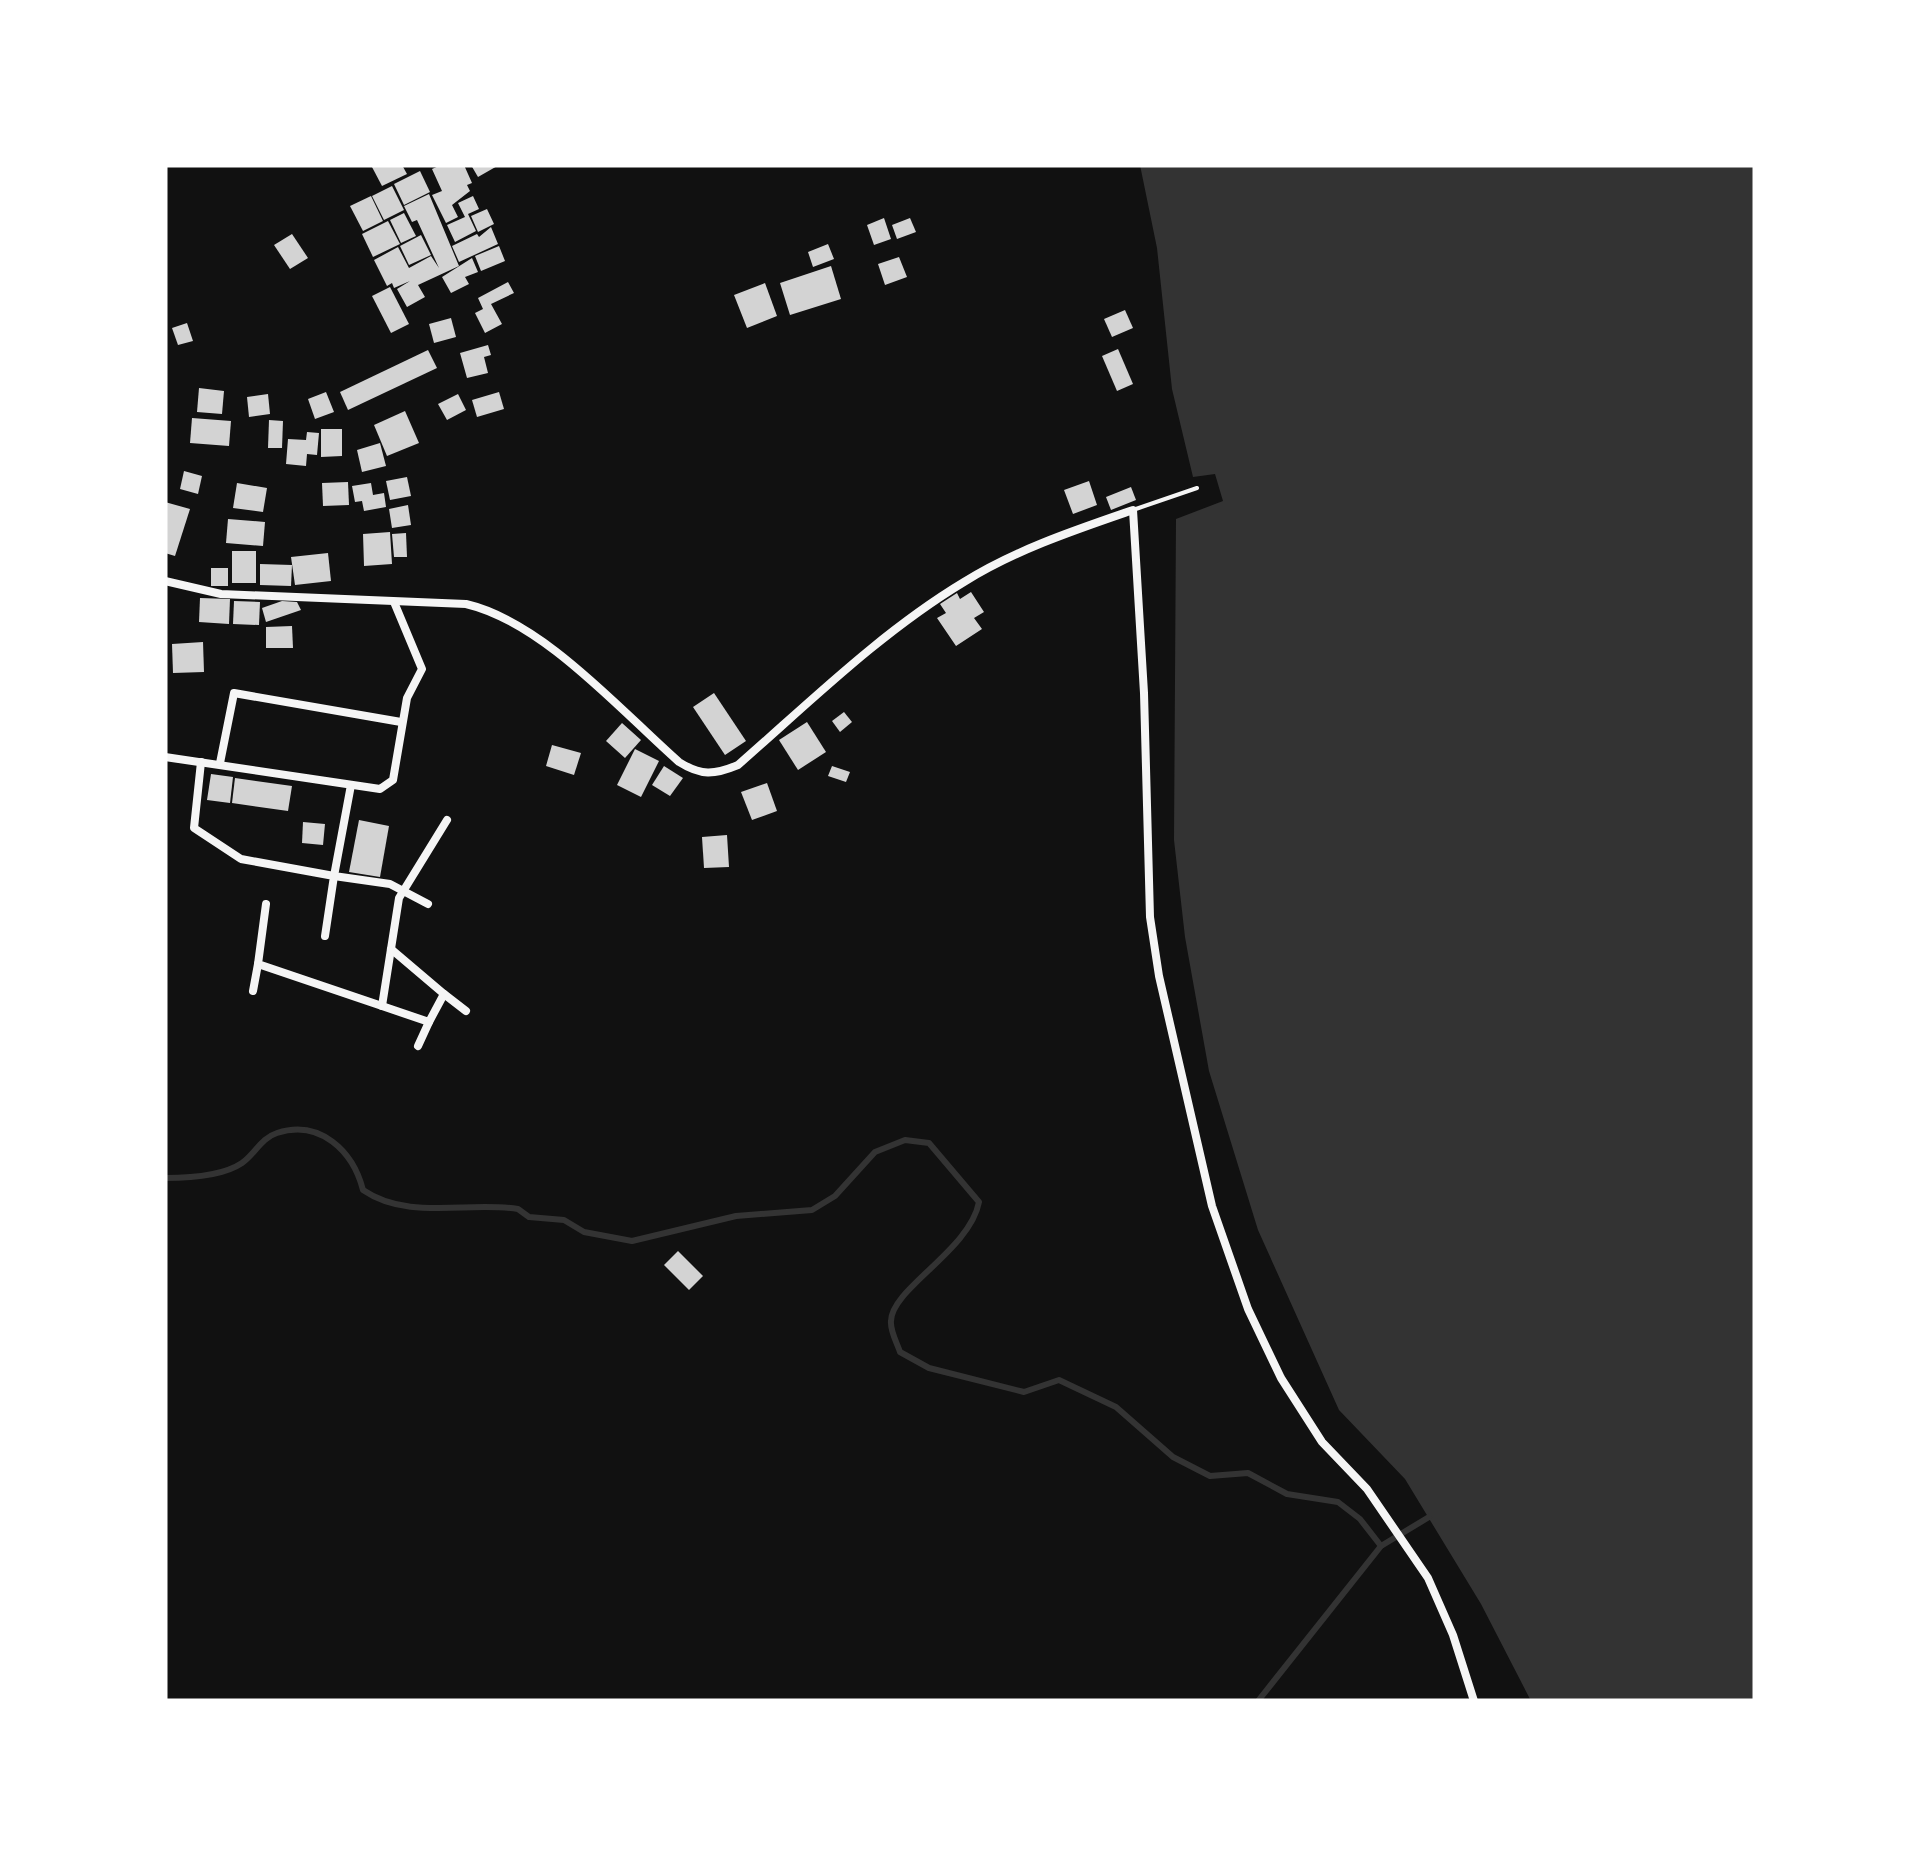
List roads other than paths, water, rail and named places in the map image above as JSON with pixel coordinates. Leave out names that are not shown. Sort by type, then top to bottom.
[{"type":"street","points":[[165,581],[221,594],[466,604],[496,611],[574,670],[679,762],[697,773],[717,774],[738,765],[862,657],[964,581],[1007,558],[1132,510],[1144,693],[1150,917],[1204,1170],[1248,1310],[1282,1378],[1322,1442],[1367,1489],[1428,1578],[1453,1635],[1474,1701]]},
{"type":"street","points":[[165,757],[350,785],[380,788],[394,780],[406,698],[422,670],[394,602]]},
{"type":"street","points":[[220,763],[234,693],[402,722]]},
{"type":"street","points":[[202,762],[194,828],[242,859],[390,884],[428,904]]},
{"type":"street","points":[[324,936],[350,785]]},
{"type":"street","points":[[382,1006],[398,898],[446,820]]},
{"type":"street","points":[[253,992],[266,904]]},
{"type":"street","points":[[390,949],[466,1011]]},
{"type":"street","points":[[258,964],[429,1022]]},
{"type":"street","points":[[418,1046],[444,994]]},
{"type":"lane","points":[[1132,510],[1198,488]]},
{"type":"waterway","points":[[165,1178],[225,1171],[242,1163],[271,1135],[307,1131],[343,1151],[363,1190],[381,1199],[419,1208],[518,1209],[529,1217],[564,1220],[584,1232],[632,1241],[736,1216],[812,1210],[835,1196],[875,1152],[905,1140],[929,1143],[979,1202],[973,1220],[961,1236],[894,1309],[891,1325],[900,1352],[929,1368],[1024,1392],[1059,1380],[1116,1407],[1173,1457],[1210,1476],[1248,1473],[1287,1494],[1338,1502],[1360,1519],[1381,1546]]},
{"type":"waterway","points":[[1258,1701],[1381,1546],[1429,1517]]}]
